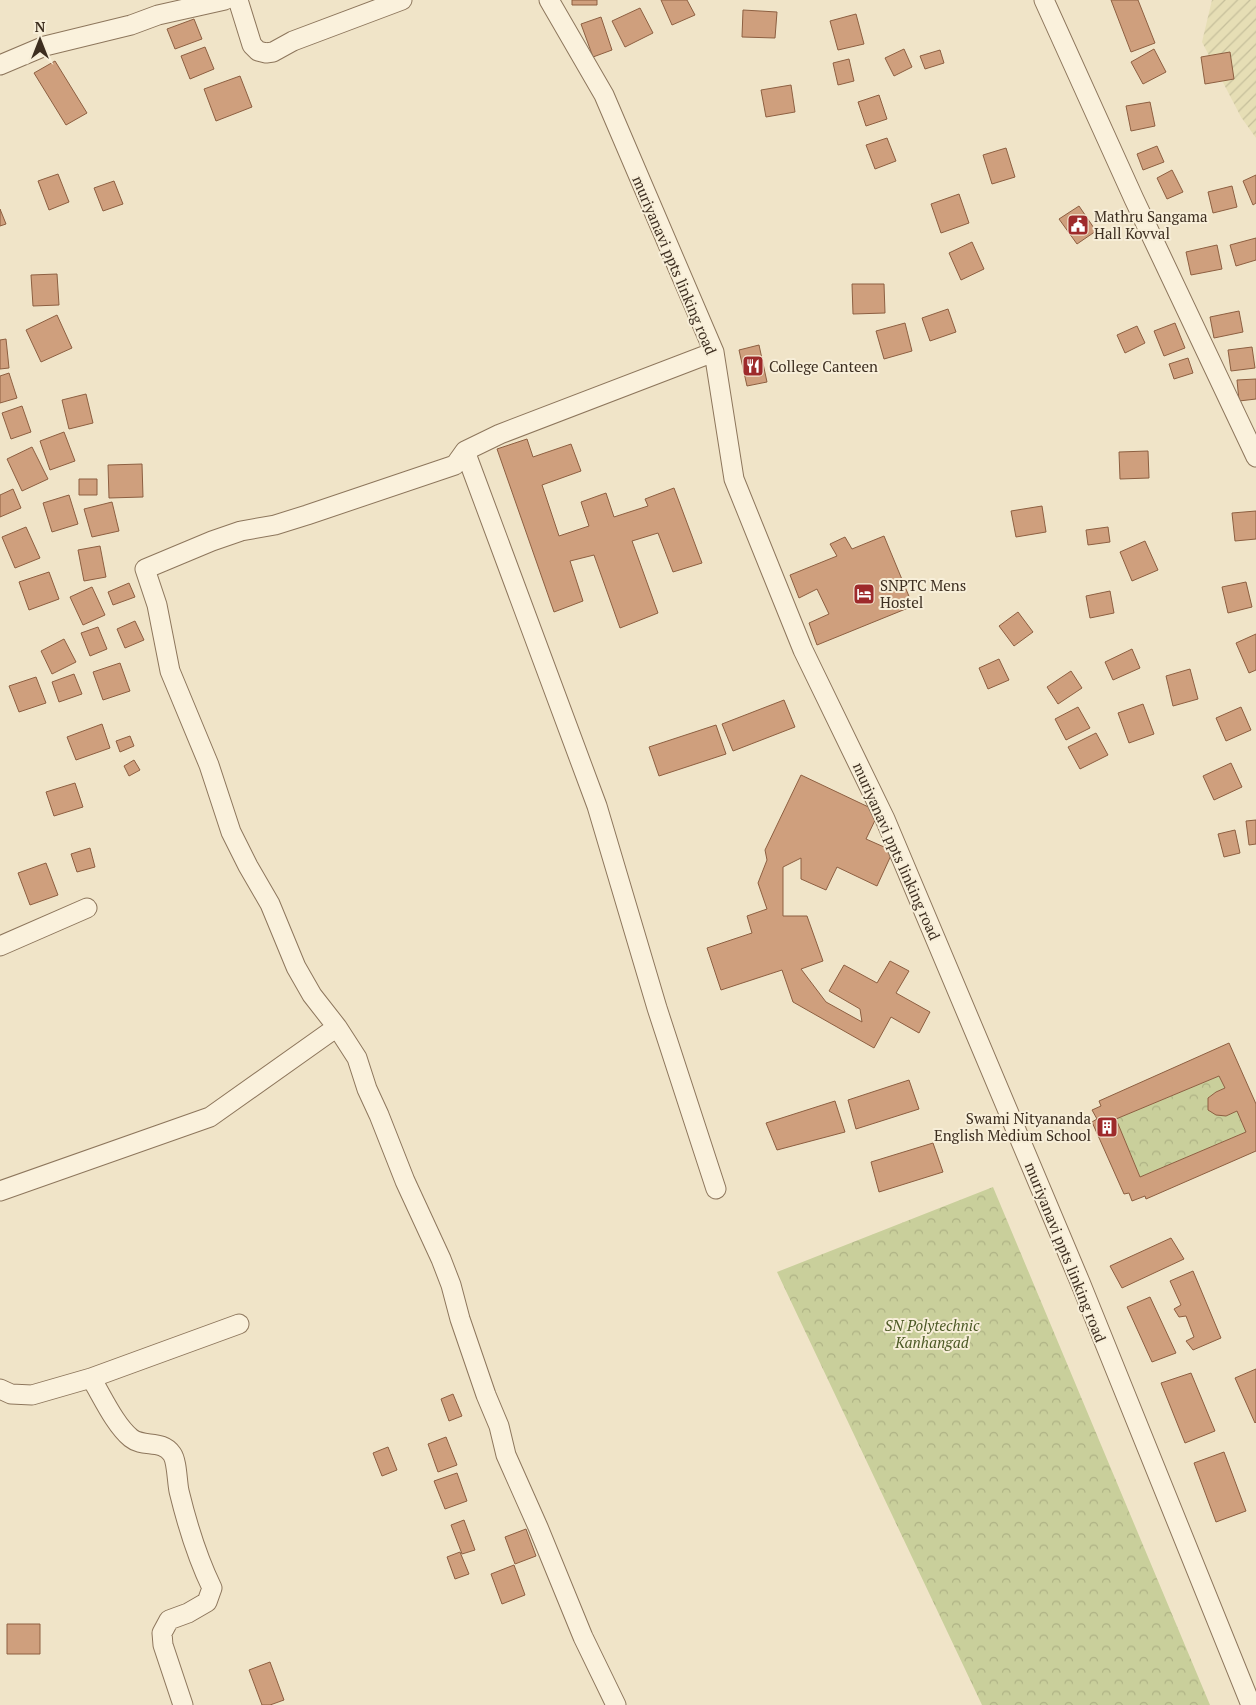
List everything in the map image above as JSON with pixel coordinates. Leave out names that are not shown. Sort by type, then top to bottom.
[{"type":"street","points":[[0,65],[45,46],[131,24],[158,15],[224,0]]},
{"type":"street","points":[[238,0],[252,45],[258,51],[266,52],[273,52],[293,41],[402,0]]},
{"type":"street","name":"muriyanavi ppts linking road","points":[[549,0],[604,95],[714,352],[734,478],[803,650],[889,828],[1080,1282],[1251,1705]]},
{"type":"street","points":[[1044,0],[1134,199],[1256,457]]},
{"type":"street","points":[[616,1705],[583,1638],[538,1527],[506,1455],[499,1426],[486,1395],[441,1260],[405,1181],[379,1115],[366,1090],[357,1058],[338,1026],[312,995],[296,967],[270,904],[248,866],[232,832],[209,765],[170,671],[157,605],[145,570],[233,533],[299,517],[455,465],[465,451],[500,434],[714,352]]},
{"type":"street","points":[[465,451],[597,806],[657,1008],[716,1189]]},
{"type":"street","points":[[0,946],[87,908]]},
{"type":"street","points":[[0,1191],[210,1118],[338,1026]]},
{"type":"street","points":[[0,1389],[11,1394],[32,1395],[90,1378],[238,1324]]},
{"type":"street","points":[[90,1378],[129,1437],[138,1442],[162,1445],[172,1454],[179,1490],[191,1533],[202,1567],[212,1588],[207,1602],[169,1620],[162,1633],[163,1645],[183,1705]]},
{"type":"shaded area","points":[[1212,0],[1256,0],[1256,138],[1241,117],[1202,42]]},
{"type":"green space","points":[[1219,1076],[1225,1088],[1208,1098],[1226,1116],[1237,1111],[1246,1132],[1140,1177],[1116,1119]]},
{"type":"green space","name":"SN Polytechnic Kanhangad","points":[[993,1187],[1210,1705],[982,1705],[777,1272]]},
{"type":"building","points":[[572,0],[597,0],[597,5],[572,5]]},
{"type":"building","points":[[661,0],[687,0],[695,15],[672,25]]},
{"type":"building","points":[[1111,0],[1138,0],[1155,43],[1131,52]]},
{"type":"building","points":[[640,8],[653,33],[625,47],[612,21]]},
{"type":"building","points":[[743,10],[777,12],[775,38],[742,37]]},
{"type":"building","points":[[856,14],[864,44],[838,50],[830,21]]},
{"type":"building","points":[[601,17],[612,50],[593,57],[581,24]]},
{"type":"building","points":[[194,19],[202,39],[175,49],[167,29]]},
{"type":"building","points":[[205,47],[214,69],[190,79],[181,56]]},
{"type":"building","points":[[904,49],[912,67],[894,76],[885,58]]},
{"type":"building","points":[[1154,49],[1166,72],[1143,84],[1131,62]]},
{"type":"building","points":[[940,50],[944,63],[925,69],[920,56]]},
{"type":"building","points":[[1230,52],[1234,79],[1205,84],[1201,57]]},
{"type":"building","points":[[849,59],[854,81],[838,85],[833,63]]},
{"type":"building","points":[[55,61],[87,113],[66,125],[34,73]]},
{"type":"building","points":[[240,76],[252,107],[216,121],[204,89]]},
{"type":"building","points":[[791,85],[795,112],[766,117],[761,90]]},
{"type":"building","points":[[879,95],[887,119],[866,126],[858,102]]},
{"type":"building","points":[[1150,102],[1155,126],[1131,131],[1126,106]]},
{"type":"building","points":[[887,138],[896,161],[875,169],[866,145]]},
{"type":"building","points":[[1157,146],[1164,162],[1143,170],[1137,154]]},
{"type":"building","points":[[1006,148],[1015,177],[992,184],[983,155]]},
{"type":"building","points":[[1172,170],[1183,192],[1167,199],[1157,178]]},
{"type":"building","points":[[58,174],[69,202],[49,210],[38,181]]},
{"type":"building","points":[[1256,175],[1256,203],[1253,205],[1243,181]]},
{"type":"building","points":[[114,181],[123,204],[103,211],[94,188]]},
{"type":"building","points":[[1232,186],[1237,207],[1213,213],[1208,192]]},
{"type":"building","points":[[959,194],[969,223],[941,233],[931,204]]},
{"type":"building","name":"Mathru Sangama Hall Kovval","points":[[1079,206],[1096,231],[1077,244],[1059,219]]},
{"type":"building","points":[[0,209],[6,224],[0,226]]},
{"type":"building","points":[[1256,238],[1256,260],[1236,266],[1230,245]]},
{"type":"building","points":[[972,242],[984,269],[961,280],[949,253]]},
{"type":"building","points":[[1217,245],[1222,269],[1191,275],[1186,252]]},
{"type":"building","points":[[57,274],[59,305],[33,306],[31,275]]},
{"type":"building","points":[[852,284],[884,284],[885,313],[853,314]]},
{"type":"building","points":[[948,309],[956,332],[930,341],[922,318]]},
{"type":"building","points":[[1239,311],[1243,332],[1214,338],[1210,317]]},
{"type":"building","points":[[57,315],[72,348],[41,362],[26,330]]},
{"type":"building","points":[[905,323],[912,351],[884,359],[876,331]]},
{"type":"building","points":[[1175,323],[1185,348],[1164,356],[1154,331]]},
{"type":"building","points":[[1137,326],[1145,343],[1125,353],[1117,335]]},
{"type":"building","points":[[6,339],[9,368],[0,369],[0,340]]},
{"type":"building","name":"College Canteen","points":[[759,345],[767,382],[747,386],[739,350]]},
{"type":"building","points":[[1252,347],[1255,368],[1231,371],[1228,350]]},
{"type":"building","points":[[1188,358],[1193,373],[1174,379],[1169,364]]},
{"type":"building","points":[[9,373],[17,398],[0,403],[0,376]]},
{"type":"building","points":[[1256,379],[1256,399],[1239,401],[1237,380]]},
{"type":"building","points":[[86,394],[93,423],[69,429],[62,400]]},
{"type":"building","points":[[22,406],[31,432],[11,439],[2,413]]},
{"type":"building","points":[[64,432],[75,461],[50,470],[40,441]]},
{"type":"building","points":[[527,439],[533,457],[571,444],[581,471],[542,485],[559,536],[589,526],[581,502],[606,493],[614,517],[648,506],[645,499],[674,488],[702,563],[673,572],[658,533],[632,541],[658,613],[620,628],[594,555],[570,561],[583,601],[554,612],[497,449]]},
{"type":"building","points":[[32,447],[48,479],[22,491],[7,459]]},
{"type":"building","points":[[1148,451],[1149,478],[1120,479],[1119,452]]},
{"type":"building","points":[[142,464],[143,497],[109,498],[108,465]]},
{"type":"building","points":[[79,479],[97,479],[97,495],[79,495]]},
{"type":"building","points":[[13,489],[21,508],[0,517],[0,495]]},
{"type":"building","points":[[69,495],[78,524],[52,532],[43,503]]},
{"type":"building","points":[[112,502],[119,531],[92,537],[84,509]]},
{"type":"building","points":[[1042,506],[1046,532],[1016,537],[1011,511]]},
{"type":"building","points":[[1256,511],[1256,539],[1235,541],[1232,513]]},
{"type":"building","points":[[26,527],[40,558],[15,568],[2,537]]},
{"type":"building","points":[[1108,527],[1110,542],[1088,545],[1086,530]]},
{"type":"building","name":"SNPTC Mens Hostel","points":[[884,536],[913,606],[817,645],[809,623],[829,614],[817,589],[799,598],[790,575],[837,556],[830,544],[845,537],[852,549]]},
{"type":"building","points":[[1145,541],[1158,570],[1132,581],[1120,552]]},
{"type":"building","points":[[100,546],[106,577],[84,581],[78,550]]},
{"type":"building","points":[[49,572],[59,599],[29,610],[19,582]]},
{"type":"building","points":[[1246,582],[1252,607],[1228,613],[1222,587]]},
{"type":"building","points":[[129,583],[135,597],[113,605],[108,592]]},
{"type":"building","points":[[92,587],[105,615],[83,625],[70,597]]},
{"type":"building","points":[[1110,591],[1114,613],[1090,618],[1086,596]]},
{"type":"building","points":[[1018,612],[1033,632],[1014,646],[999,626]]},
{"type":"building","points":[[135,621],[144,640],[125,648],[117,629]]},
{"type":"building","points":[[98,627],[107,649],[90,656],[81,633]]},
{"type":"building","points":[[1256,634],[1256,670],[1249,673],[1236,643]]},
{"type":"building","points":[[64,639],[76,662],[52,674],[41,651]]},
{"type":"building","points":[[1132,649],[1140,668],[1113,680],[1105,662]]},
{"type":"building","points":[[999,659],[1009,680],[988,689],[979,668]]},
{"type":"building","points":[[120,663],[130,691],[103,700],[93,672]]},
{"type":"building","points":[[1190,669],[1198,699],[1173,706],[1166,676]]},
{"type":"building","points":[[1071,671],[1082,688],[1058,704],[1047,687]]},
{"type":"building","points":[[74,674],[82,694],[59,702],[52,682]]},
{"type":"building","points":[[36,677],[46,703],[19,712],[9,686]]},
{"type":"building","points":[[784,700],[795,727],[733,751],[722,724]]},
{"type":"building","points":[[1143,704],[1154,734],[1129,743],[1118,713]]},
{"type":"building","points":[[1078,707],[1090,728],[1066,740],[1055,719]]},
{"type":"building","points":[[1241,707],[1251,730],[1226,741],[1216,718]]},
{"type":"building","points":[[102,724],[110,748],[76,760],[67,737]]},
{"type":"building","points":[[716,725],[726,754],[659,776],[649,747]]},
{"type":"building","points":[[1096,733],[1108,755],[1080,769],[1068,747]]},
{"type":"building","points":[[130,736],[134,746],[120,752],[116,741]]},
{"type":"building","points":[[134,760],[140,770],[129,776],[124,766]]},
{"type":"building","points":[[1231,763],[1242,787],[1214,800],[1203,776]]},
{"type":"building","points":[[801,775],[879,812],[866,839],[893,851],[877,886],[837,867],[826,890],[801,879],[801,858],[783,867],[783,916],[807,916],[823,961],[801,969],[826,1002],[862,1022],[860,1009],[829,991],[844,965],[877,983],[890,961],[909,971],[896,993],[930,1012],[919,1033],[891,1017],[874,1048],[793,1002],[782,970],[721,990],[707,948],[752,933],[747,916],[767,909],[758,883],[767,860],[765,850]]},
{"type":"building","points":[[75,783],[83,807],[54,816],[46,792]]},
{"type":"building","points":[[1256,820],[1256,844],[1249,845],[1246,821]]},
{"type":"building","points":[[1235,830],[1240,853],[1224,857],[1218,834]]},
{"type":"building","points":[[90,848],[95,867],[77,872],[71,854]]},
{"type":"building","points":[[46,863],[58,895],[30,905],[18,873]]},
{"type":"building","name":"Swami Nityananda English Medium School","points":[[1229,1043],[1256,1104],[1256,1151],[1146,1199],[1145,1196],[1132,1201],[1129,1193],[1124,1194],[1092,1122],[1097,1119],[1092,1110],[1101,1106],[1099,1101]],"holes":[[[1219,1076],[1225,1088],[1208,1098],[1208,1110],[1216,1115],[1226,1116],[1237,1111],[1246,1132],[1140,1177],[1116,1119]]]},
{"type":"building","points":[[909,1080],[919,1109],[856,1129],[848,1100]]},
{"type":"building","points":[[835,1101],[845,1132],[777,1150],[766,1123]]},
{"type":"building","points":[[933,1143],[943,1172],[879,1192],[871,1162]]},
{"type":"building","points":[[1171,1238],[1184,1259],[1122,1288],[1110,1266]]},
{"type":"building","points":[[1193,1271],[1221,1338],[1193,1350],[1186,1341],[1194,1337],[1186,1316],[1179,1317],[1174,1309],[1181,1305],[1170,1281]]},
{"type":"building","points":[[1150,1297],[1176,1353],[1152,1362],[1127,1307]]},
{"type":"building","points":[[1256,1369],[1256,1422],[1255,1423],[1235,1378]]},
{"type":"building","points":[[1191,1373],[1215,1431],[1185,1443],[1161,1383]]},
{"type":"building","points":[[453,1394],[462,1416],[449,1421],[441,1399]]},
{"type":"building","points":[[446,1437],[457,1465],[438,1472],[428,1444]]},
{"type":"building","points":[[388,1447],[397,1470],[382,1476],[373,1453]]},
{"type":"building","points":[[1224,1452],[1246,1511],[1216,1522],[1194,1463]]},
{"type":"building","points":[[457,1473],[467,1501],[445,1509],[434,1481]]},
{"type":"building","points":[[464,1520],[475,1550],[462,1554],[451,1525]]},
{"type":"building","points":[[526,1529],[536,1556],[515,1564],[505,1537]]},
{"type":"building","points":[[460,1552],[469,1574],[455,1579],[447,1557]]},
{"type":"building","points":[[514,1565],[525,1595],[502,1604],[491,1574]]},
{"type":"building","points":[[7,1624],[40,1624],[40,1654],[7,1654]]},
{"type":"building","points":[[270,1662],[284,1700],[270,1705],[262,1705],[249,1670]]},
{"type":"place","name":"Mathru Sangama Hall Kovval","points":[[1078,225]]},
{"type":"place","name":"College Canteen","points":[[753,366]]},
{"type":"place","name":"SNPTC Mens Hostel","points":[[864,594]]},
{"type":"place","name":"Swami Nityananda English Medium School","points":[[1107,1127]]}]
